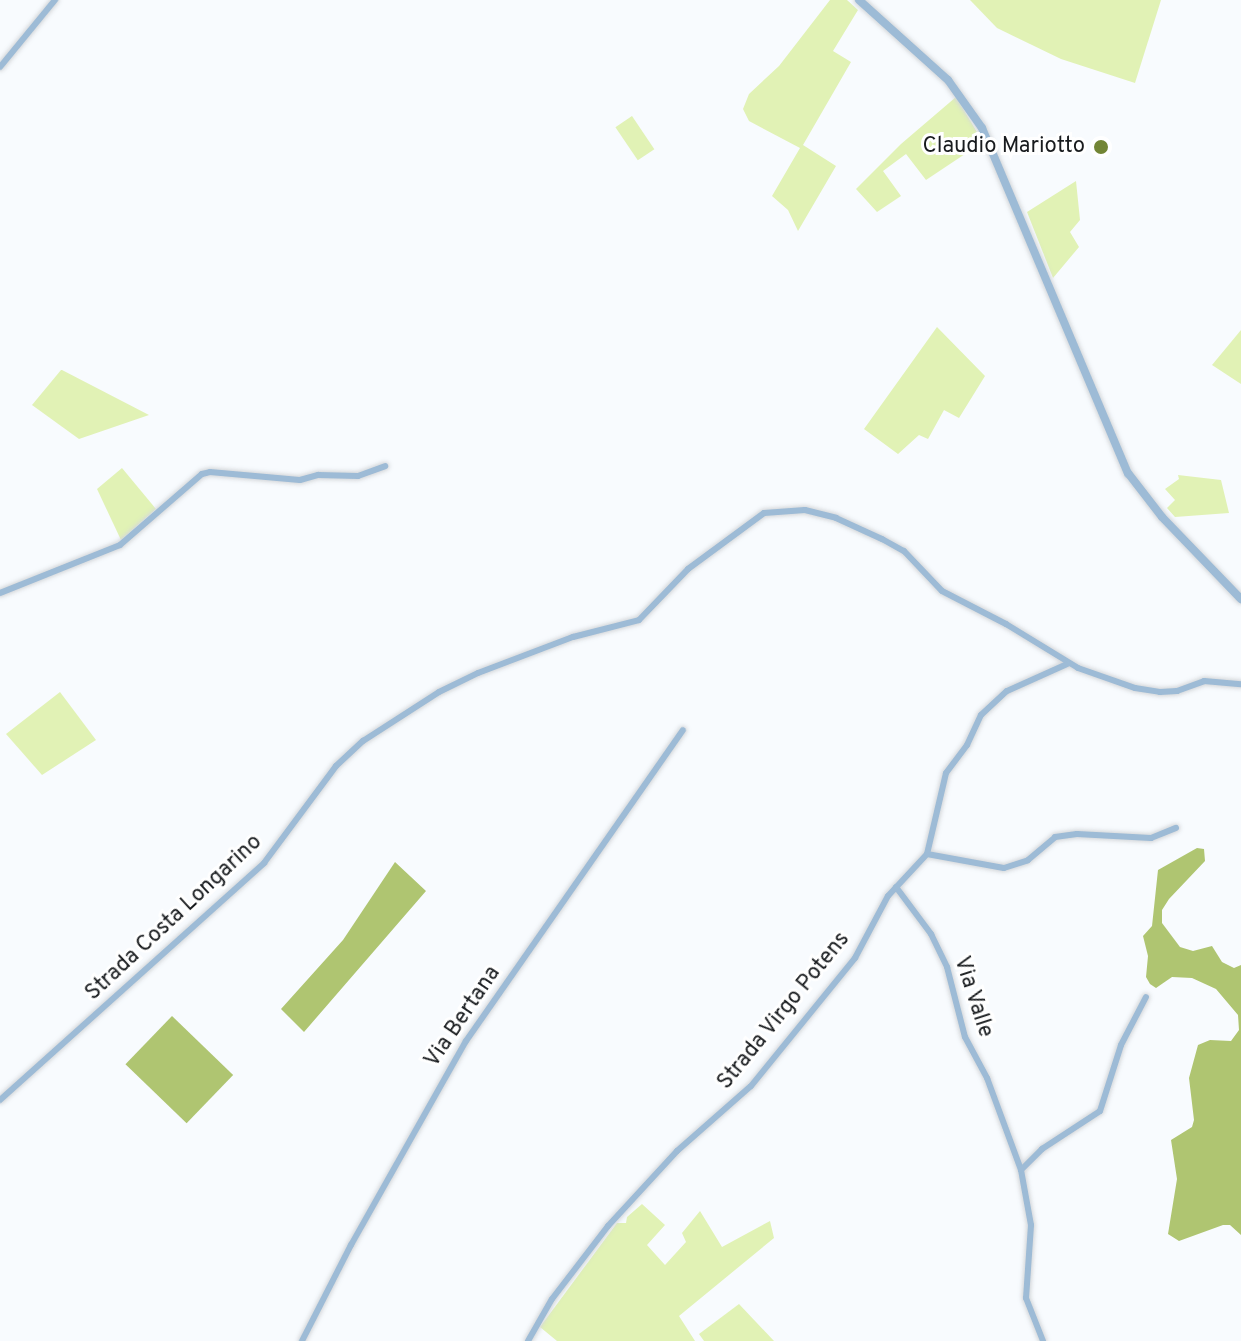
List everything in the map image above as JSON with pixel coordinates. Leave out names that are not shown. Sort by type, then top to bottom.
[{"type":"street","points":[[0,67],[55,0]]},
{"type":"street","points":[[859,0],[932,64],[977,119],[1128,473],[1162,517],[1241,599]]},
{"type":"street","points":[[0,593],[120,545],[202,474],[210,472],[300,480],[318,475],[358,476],[385,466]]},
{"type":"street","name":"Strada Costa Longarino","points":[[0,1100],[264,863],[336,766],[363,741],[439,692],[478,673],[573,637],[639,620],[688,569],[764,513],[805,510],[836,518],[882,539],[904,551],[942,591],[1006,624],[1067,664],[1135,688],[1160,692],[1177,691],[1215,680],[1241,684]]},
{"type":"street","points":[[1067,664],[1007,691],[981,715],[939,789],[927,854],[1004,868],[1028,860],[1055,837],[1077,834],[1151,838],[1176,828]]},
{"type":"street","name":"Via Bertana","points":[[302,1341],[354,1240],[466,1041],[683,730]]},
{"type":"street","name":"Strada Virgo Potens","points":[[528,1341],[552,1299],[608,1226],[677,1151],[751,1086],[844,971],[896,887],[927,854]]},
{"type":"street","name":"Via Valle","points":[[896,887],[931,934],[947,967],[965,1037],[987,1078],[1021,1170],[1031,1225],[1026,1298],[1043,1341]]},
{"type":"street","points":[[1021,1170],[1042,1149],[1100,1111],[1121,1045],[1146,997]]},
{"type":"shaded area","points":[[830,0],[847,0],[858,10],[833,51],[851,62],[803,145],[836,166],[798,231],[788,210],[772,196],[800,148],[749,121],[743,109],[749,94],[779,66]]},
{"type":"shaded area","points":[[970,0],[1161,0],[1135,83],[1061,59],[997,28]]},
{"type":"shaded area","points":[[956,97],[983,142],[926,180],[906,154],[883,171],[901,196],[877,212],[856,189],[901,144]]},
{"type":"shaded area","points":[[632,116],[654,149],[638,160],[615,127]]},
{"type":"shaded area","points":[[1076,181],[1080,220],[1070,232],[1079,247],[1053,278],[1027,212]]},
{"type":"shaded area","points":[[937,327],[985,376],[959,418],[944,410],[928,439],[919,435],[898,454],[864,429]]},
{"type":"shaded area","points":[[1241,330],[1241,384],[1212,365]]},
{"type":"shaded area","points":[[61,370],[149,415],[79,439],[32,405]]},
{"type":"shaded area","points":[[122,468],[156,509],[121,540],[97,489]]},
{"type":"shaded area","points":[[1178,475],[1221,480],[1229,513],[1175,517],[1167,508],[1175,500],[1165,489],[1179,479]]},
{"type":"shaded area","points":[[60,692],[96,740],[42,775],[6,734]]},
{"type":"shaded area","points":[[1197,848],[1204,849],[1205,861],[1169,899],[1162,910],[1162,923],[1180,947],[1193,951],[1212,946],[1222,962],[1234,968],[1241,965],[1241,1235],[1230,1225],[1223,1225],[1179,1241],[1168,1234],[1177,1179],[1171,1140],[1192,1127],[1194,1120],[1189,1078],[1198,1045],[1210,1040],[1231,1041],[1239,1030],[1238,1015],[1216,989],[1192,978],[1172,977],[1156,988],[1146,977],[1148,956],[1143,936],[1152,926],[1158,870]]},
{"type":"shaded area","points":[[395,862],[426,891],[304,1032],[281,1009],[343,940]]},
{"type":"shaded area","points":[[172,1016],[233,1075],[187,1123],[125,1064]]},
{"type":"shaded area","points":[[642,1204],[665,1225],[647,1245],[665,1265],[686,1242],[682,1233],[700,1211],[722,1247],[770,1221],[774,1238],[679,1316],[695,1341],[557,1341],[540,1327],[617,1223],[626,1223],[627,1217]]},
{"type":"shaded area","points":[[739,1304],[774,1341],[704,1341],[699,1334]]},
{"type":"place","name":"Claudio Mariotto","points":[[1101,147]]}]
